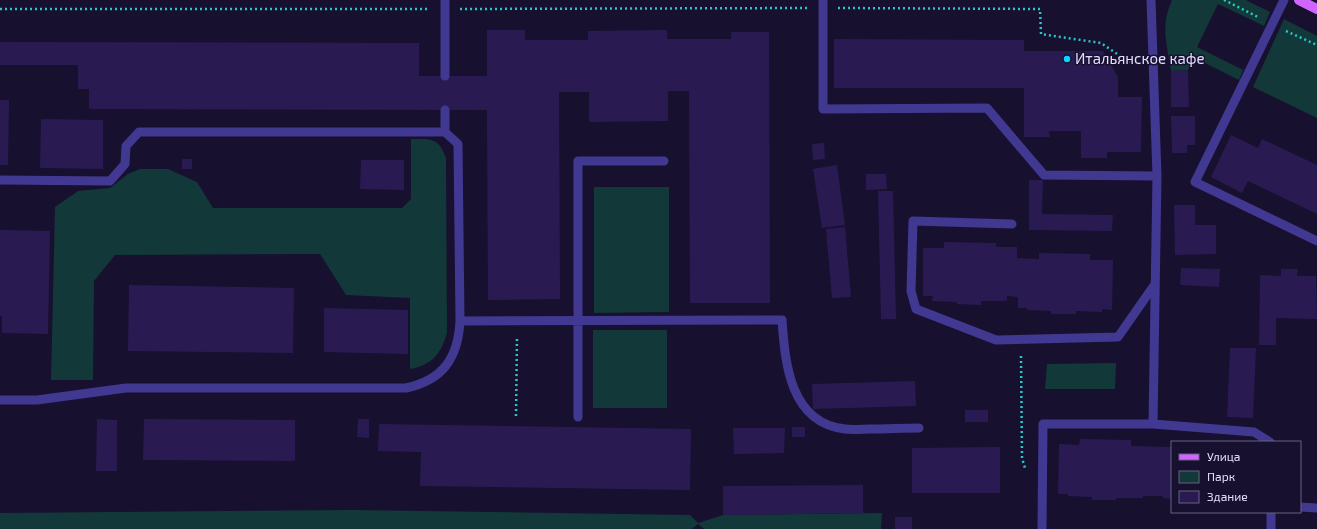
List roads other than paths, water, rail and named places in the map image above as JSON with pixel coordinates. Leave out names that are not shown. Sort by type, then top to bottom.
[{"type":"main road","points":[[1299,0],[1317,9]]},
{"type":"lane","points":[[1151,0],[1157,176],[1153,424]]},
{"type":"lane","points":[[1284,0],[1195,182],[1317,241]]},
{"type":"lane","points":[[445,4],[445,76]]},
{"type":"lane","points":[[823,4],[823,109],[987,108],[1044,175],[1157,176]]},
{"type":"lane","points":[[445,110],[445,132]]},
{"type":"lane","points":[[0,180],[110,181],[125,164],[126,146],[138,132],[445,132],[458,144],[460,321],[459,336],[445,367],[434,378],[421,385],[406,388],[126,388],[37,400],[0,400]]},
{"type":"lane","points":[[578,417],[578,161],[664,161]]},
{"type":"lane","points":[[1012,224],[913,221],[911,291],[916,309],[996,340],[1118,337],[1155,284]]},
{"type":"lane","points":[[460,321],[782,320],[785,353],[793,388],[806,410],[825,424],[845,429],[919,428]]},
{"type":"lane","points":[[1042,529],[1043,424],[1153,424],[1254,432],[1268,441]]},
{"type":"lane","points":[[1301,507],[1317,508]]},
{"type":"lane","points":[[1271,513],[1271,529]]},
{"type":"place","name":"Итальянское кафе","points":[[1067,59]]}]
